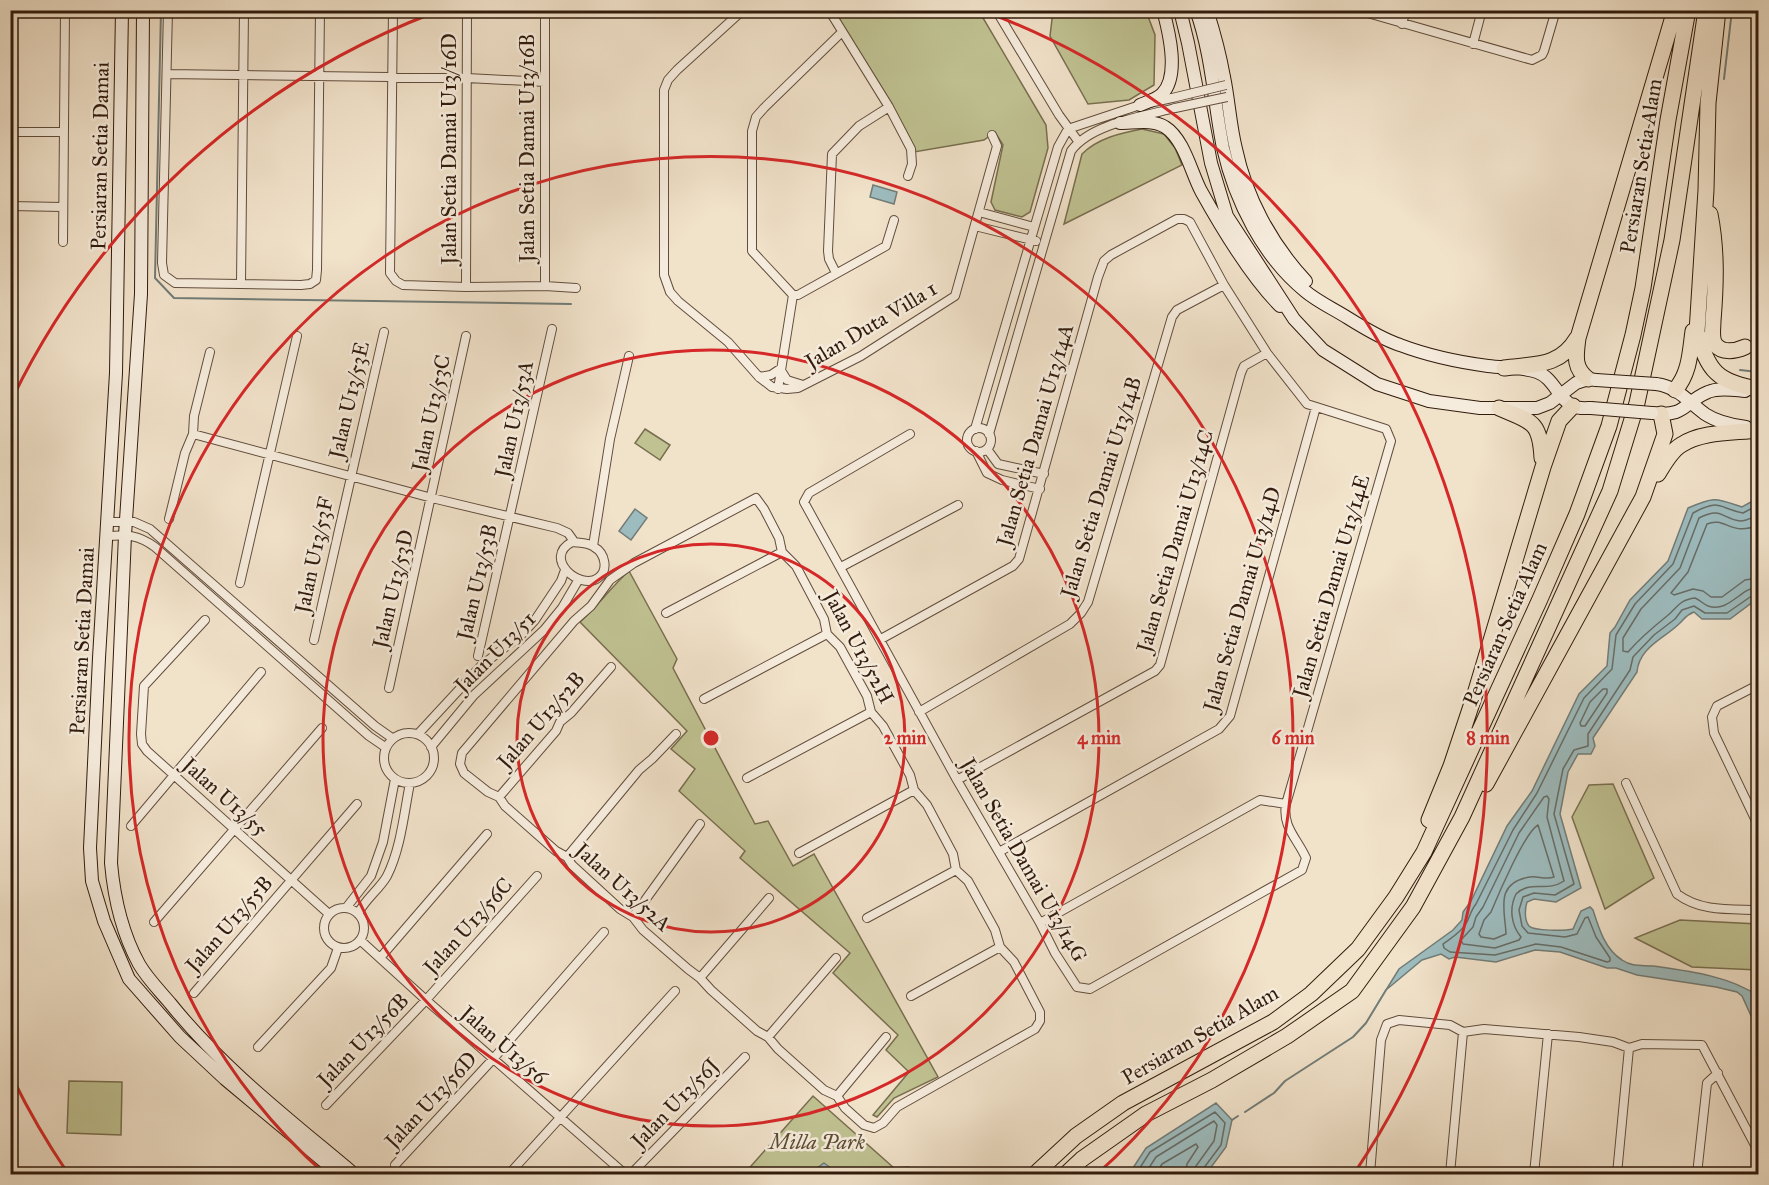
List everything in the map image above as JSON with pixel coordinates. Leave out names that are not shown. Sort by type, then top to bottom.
[{"type":"highway","points":[[1592,380],[1578,370],[1576,360],[1578,338],[1675,10]]},
{"type":"highway","name":"Persiaran Setia Alam","points":[[1035,1174],[1077,1136],[1123,1103],[1272,1022],[1311,994],[1358,949],[1396,897],[1429,842],[1577,514],[1609,426],[1643,288],[1668,120],[1688,10]]},
{"type":"highway","name":"Persiaran Setia Alam","points":[[1066,1174],[1082,1159],[1146,1114],[1212,1080],[1287,1036],[1352,991],[1413,907],[1462,817],[1610,490],[1637,403],[1672,240],[1706,10]]},
{"type":"highway","points":[[1718,10],[1708,103],[1706,190],[1697,332],[1703,355],[1722,378],[1737,385],[1758,390]]},
{"type":"highway","points":[[1706,190],[1715,240],[1717,279],[1713,338],[1719,348],[1728,351],[1745,348]]},
{"type":"highway","points":[[1675,390],[1684,380],[1688,367],[1699,295]]},
{"type":"highway","points":[[1504,368],[1556,361],[1572,348],[1578,338]]},
{"type":"highway","points":[[1396,897],[1451,766],[1559,421],[1573,406]]},
{"type":"highway","points":[[1499,408],[1529,421],[1536,427],[1541,436],[1543,467]]},
{"type":"highway","points":[[1643,497],[1665,434],[1657,414]]},
{"type":"highway","points":[[1462,817],[1489,781],[1643,497],[1668,458],[1680,445],[1697,437],[1758,430]]},
{"type":"street","points":[[63,242],[65,10]]},
{"type":"street","name":"Persiaran Setia Damai","points":[[122,10],[117,373],[90,848],[92,881],[104,921],[129,979],[180,1037],[225,1079],[339,1174]]},
{"type":"street","name":"Persiaran Setia Damai","points":[[143,10],[141,294],[125,535],[111,863],[113,885],[129,942],[139,964],[182,1018],[230,1068],[296,1128],[354,1174]]},
{"type":"street","points":[[168,10],[162,263],[164,275],[175,283],[301,285],[310,284],[315,279],[317,270],[320,10]]},
{"type":"street","points":[[241,284],[244,10]]},
{"type":"street","points":[[393,10],[390,273],[396,281],[404,285],[576,288]]},
{"type":"street","name":"Jalan Setia Damai U13/16D","points":[[466,287],[467,10]]},
{"type":"street","name":"Jalan Setia Damai U13/16B","points":[[545,10],[545,286]]},
{"type":"street","points":[[743,10],[677,70],[668,80],[664,90],[664,275],[670,292],[678,301],[728,342],[759,377],[778,389],[793,295]]},
{"type":"street","points":[[829,10],[841,33],[889,107],[911,149],[912,164],[908,176]]},
{"type":"street","points":[[996,10],[1068,129],[1078,141]]},
{"type":"street","points":[[1040,489],[1002,480],[987,473],[968,440],[970,433],[975,429],[1058,147],[1068,129],[1140,105],[1162,95],[1168,84],[1172,66],[1171,42],[1163,10]]},
{"type":"street","points":[[1180,10],[1211,163],[1227,216],[1294,319]]},
{"type":"street","points":[[1196,10],[1207,50],[1224,149],[1242,204],[1259,237],[1281,267],[1306,292],[1361,326],[1397,344],[1462,363],[1538,372],[1551,381],[1560,394],[1573,406],[1657,414],[1680,412],[1714,390],[1758,390]]},
{"type":"street","points":[[1207,10],[1227,91],[1236,150],[1247,187],[1261,217],[1297,271],[1327,305]]},
{"type":"street","points":[[1357,10],[1527,60],[1537,58],[1544,51],[1556,10]]},
{"type":"street","points":[[1402,24],[1406,10]]},
{"type":"street","points":[[1473,44],[1482,10]]},
{"type":"street","points":[[793,295],[752,251],[753,122],[764,108],[841,33]]},
{"type":"street","points":[[167,74],[467,78],[545,82]]},
{"type":"street","points":[[1140,105],[1172,98],[1227,91]]},
{"type":"street","points":[[989,434],[1071,151],[1078,141],[1110,126],[1227,91]]},
{"type":"street","points":[[836,273],[828,251],[832,154],[859,126],[889,107]]},
{"type":"street","points":[[1120,123],[1155,122],[1167,128],[1183,148],[1201,190],[1267,292],[1323,350],[1377,384],[1429,401],[1480,408],[1537,408],[1550,403],[1576,383],[1592,380],[1656,384],[1675,390],[1713,418],[1728,424],[1758,430]]},
{"type":"street","points":[[10,132],[63,132]]},
{"type":"street","name":"Jalan Duta Villa 1","points":[[778,389],[794,389],[804,386],[861,356],[955,296],[997,146],[992,135]]},
{"type":"street","points":[[10,206],[63,207]]},
{"type":"street","points":[[979,212],[1034,227]]},
{"type":"street","name":"Jalan Setia Damai U13/14A","points":[[881,639],[1013,566],[1019,559],[1104,261],[1110,255],[1177,219],[1184,219],[1190,222],[1224,285]]},
{"type":"street","points":[[793,295],[798,295],[886,246],[894,220]]},
{"type":"street","points":[[975,226],[1030,241],[1045,241]]},
{"type":"street","points":[[1224,285],[1267,353],[1306,404],[1316,407]]},
{"type":"street","name":"Jalan Setia Damai U13/14B","points":[[919,712],[1070,624],[1088,602],[1172,317],[1178,310],[1224,285]]},
{"type":"street","name":"Jalan U13/53A","points":[[511,517],[552,329]]},
{"type":"street","name":"Jalan U13/53E","points":[[350,476],[384,332]]},
{"type":"street","points":[[240,583],[297,336]]},
{"type":"street","name":"Jalan U13/53C","points":[[432,498],[466,336]]},
{"type":"street","points":[[169,519],[185,453],[193,434],[194,416],[210,352]]},
{"type":"street","name":"Jalan Setia Damai U13/14C","points":[[957,780],[1155,671],[1160,665],[1240,373],[1244,366],[1267,353]]},
{"type":"street","points":[[593,546],[610,439],[629,356]]},
{"type":"street","points":[[759,377],[771,375],[780,369]]},
{"type":"street","points":[[780,369],[787,380],[804,386]]},
{"type":"street","points":[[986,393],[989,398],[996,400],[1000,398]]},
{"type":"street","name":"Jalan Setia Damai U13/14E","points":[[1286,804],[1390,447],[1389,434],[1386,429],[1316,407]]},
{"type":"street","name":"Jalan Setia Damai U13/14D","points":[[999,852],[1225,724],[1230,716],[1263,602],[1316,407]]},
{"type":"street","points":[[975,429],[985,429],[991,442],[987,448],[976,451]]},
{"type":"street","points":[[193,434],[432,498],[557,528],[568,533],[572,542]]},
{"type":"street","name":"Jalan Setia Damai U13/14G","points":[[910,434],[809,493],[805,498],[806,506],[957,780],[1055,953],[1077,987],[1089,989],[1302,870],[1306,858],[1286,825],[1284,816],[1286,804]]},
{"type":"street","points":[[987,448],[998,464],[1044,474]]},
{"type":"street","name":"Jalan U13/53F","points":[[314,640],[350,476]]},
{"type":"street","name":"Jalan U13/53D","points":[[389,688],[432,498]]},
{"type":"street","name":"Jalan U13/52H","points":[[610,580],[634,563],[756,498],[764,509],[780,538],[782,552],[796,566],[824,620],[827,634],[840,647],[867,696],[871,712],[883,726],[910,775],[914,790],[927,805],[938,824],[953,854],[956,870],[968,881],[995,930],[1000,947],[1014,962],[1040,1012],[1040,1021],[1035,1029],[950,1076]]},
{"type":"street","points":[[841,567],[958,505]]},
{"type":"street","name":"Jalan U13/53B","points":[[478,656],[511,517]]},
{"type":"street","points":[[107,522],[139,523],[162,538],[375,726],[392,738]]},
{"type":"street","points":[[106,536],[125,535],[143,538],[155,547],[369,736],[386,747]]},
{"type":"street","points":[[572,542],[593,546],[604,558],[603,573],[596,580],[579,579],[565,570],[561,562],[561,553],[564,546],[572,542]]},
{"type":"street","points":[[666,613],[782,552]]},
{"type":"street","name":"Jalan U13/51","points":[[418,734],[481,666],[522,634],[535,620],[561,581],[565,570]]},
{"type":"street","points":[[603,573],[610,580]]},
{"type":"street","name":"Jalan U13/51","points":[[431,747],[474,695],[544,630],[562,608],[579,579]]},
{"type":"street","name":"Jalan U13/52A","points":[[610,580],[591,606],[574,621],[462,753],[461,769],[488,792],[499,797],[505,806],[556,851],[567,857],[572,865],[620,909],[633,917],[643,930],[750,1024],[768,1037],[778,1049],[824,1090],[837,1096],[844,1108],[864,1125],[874,1128],[883,1123],[897,1107],[950,1076]]},
{"type":"street","name":"Jalan U13/55","points":[[205,621],[144,686],[142,744],[173,775],[329,914]]},
{"type":"street","points":[[704,699],[827,634]]},
{"type":"street","name":"Jalan U13/52B","points":[[499,797],[556,731],[560,722],[571,713],[611,667]]},
{"type":"street","points":[[131,826],[261,672]]},
{"type":"street","points":[[1758,685],[1717,706],[1712,717],[1714,733],[1758,825]]},
{"type":"street","points":[[747,778],[871,712]]},
{"type":"street","points":[[154,922],[321,728]]},
{"type":"street","points":[[410,732],[426,739],[431,747],[434,760],[429,773],[417,782],[410,783],[395,779],[388,773],[383,756],[392,738],[410,732]]},
{"type":"street","points":[[567,857],[639,770],[676,734]]},
{"type":"street","points":[[346,908],[371,876],[383,842],[395,779]]},
{"type":"street","points":[[358,914],[363,903],[386,877],[398,846],[410,783]]},
{"type":"street","points":[[1626,783],[1677,894],[1688,903],[1703,907],[1758,910]]},
{"type":"street","points":[[799,853],[914,790]]},
{"type":"street","points":[[1040,923],[1260,800],[1286,804]]},
{"type":"street","name":"Jalan U13/55B","points":[[194,993],[357,804]]},
{"type":"street","points":[[633,917],[700,824]]},
{"type":"street","points":[[380,958],[487,834]]},
{"type":"street","points":[[867,918],[956,870]]},
{"type":"street","name":"Jalan U13/56C","points":[[426,1000],[537,876]]},
{"type":"street","points":[[700,978],[769,898]]},
{"type":"street","points":[[346,908],[358,914],[364,929],[360,940],[350,948],[338,948],[331,945],[323,926],[329,914],[334,910],[346,908]]},
{"type":"street","name":"Jalan U13/56D","points":[[395,1165],[493,1059],[604,932]]},
{"type":"street","name":"Jalan U13/56","points":[[360,940],[626,1174]]},
{"type":"street","points":[[910,996],[1000,947]]},
{"type":"street","points":[[258,1047],[331,968],[338,948]]},
{"type":"street","points":[[768,1037],[836,958]]},
{"type":"street","points":[[509,1174],[675,991]]},
{"type":"street","name":"Jalan U13/56B","points":[[326,1105],[426,1000]]},
{"type":"street","points":[[1370,1174],[1382,1040],[1388,1024],[1399,1020],[1450,1025],[1463,1032],[1484,1029],[1548,1034],[1613,1042],[1629,1048],[1642,1044],[1702,1045],[1758,1150]]},
{"type":"street","points":[[1449,1174],[1463,1032]]},
{"type":"street","points":[[1534,1174],[1548,1034]]},
{"type":"street","points":[[837,1096],[886,1037]]},
{"type":"street","points":[[1617,1174],[1629,1048]]},
{"type":"street","name":"Jalan U13/56J","points":[[632,1174],[745,1057]]},
{"type":"street","points":[[1697,1174],[1707,1083],[1718,1073]]},
{"type":"green space","points":[[834,11],[979,11],[1046,125],[1048,148],[1030,212],[1022,217],[995,210],[991,202],[1003,145],[995,132],[984,140],[914,152]]},
{"type":"green space","points":[[1053,11],[1146,11],[1155,35],[1154,85],[1129,100],[1088,104],[1050,36]]},
{"type":"green space","points":[[1142,129],[1164,134],[1175,148],[1182,165],[1064,224],[1082,154],[1102,140]]},
{"type":"green space","points":[[645,429],[670,445],[660,460],[635,443]]},
{"type":"green space","points":[[629,571],[677,659],[673,668],[755,824],[768,821],[793,866],[814,854],[938,1077],[894,1098],[877,1117],[873,1115],[909,1072],[886,1050],[898,1035],[833,973],[850,953],[740,858],[745,851],[679,791],[695,769],[671,749],[687,731],[580,622]]},
{"type":"green space","points":[[1613,784],[1654,878],[1605,909],[1572,817],[1589,785]]},
{"type":"green space","points":[[1680,920],[1758,924],[1758,970],[1692,967],[1635,938]]},
{"type":"green space","points":[[69,1081],[122,1082],[121,1135],[67,1133]]},
{"type":"green space","name":"Milla Park","points":[[813,1096],[894,1168],[909,1167],[915,1174],[744,1174]]},
{"type":"water","points":[[873,185],[897,192],[894,204],[870,197]]},
{"type":"water","points":[[1758,498],[1758,598],[1730,619],[1702,619],[1694,612],[1691,613],[1642,656],[1637,672],[1593,738],[1595,746],[1591,754],[1578,754],[1568,772],[1560,814],[1581,888],[1556,902],[1534,899],[1527,902],[1525,914],[1527,923],[1532,928],[1569,930],[1573,929],[1581,911],[1590,907],[1607,944],[1626,962],[1633,965],[1708,975],[1747,989],[1758,996],[1758,1031],[1742,996],[1737,992],[1637,975],[1616,968],[1607,968],[1560,952],[1535,950],[1496,962],[1455,957],[1449,959],[1441,954],[1422,960],[1386,990],[1399,969],[1453,930],[1462,920],[1463,912],[1471,901],[1507,826],[1532,791],[1579,694],[1607,666],[1610,633],[1630,600],[1668,561],[1688,508],[1710,500],[1742,507]]},
{"type":"water","points":[[635,509],[647,518],[631,540],[619,531]]},
{"type":"water","points":[[1216,1103],[1232,1120],[1226,1147],[1206,1174],[1129,1174],[1146,1148]]},
{"type":"water","points":[[824,1163],[839,1174],[809,1174]]},
{"type":"waterway","points":[[161,10],[155,278],[174,298],[571,304]]},
{"type":"waterway","points":[[1724,79],[1732,10]]},
{"type":"waterway","points":[[1740,370],[1758,372]]},
{"type":"waterway","points":[[1245,1112],[1274,1093],[1285,1081],[1353,1037],[1366,1023],[1386,990]]},
{"type":"waterway","points":[[1232,1120],[1238,1116]]}]
